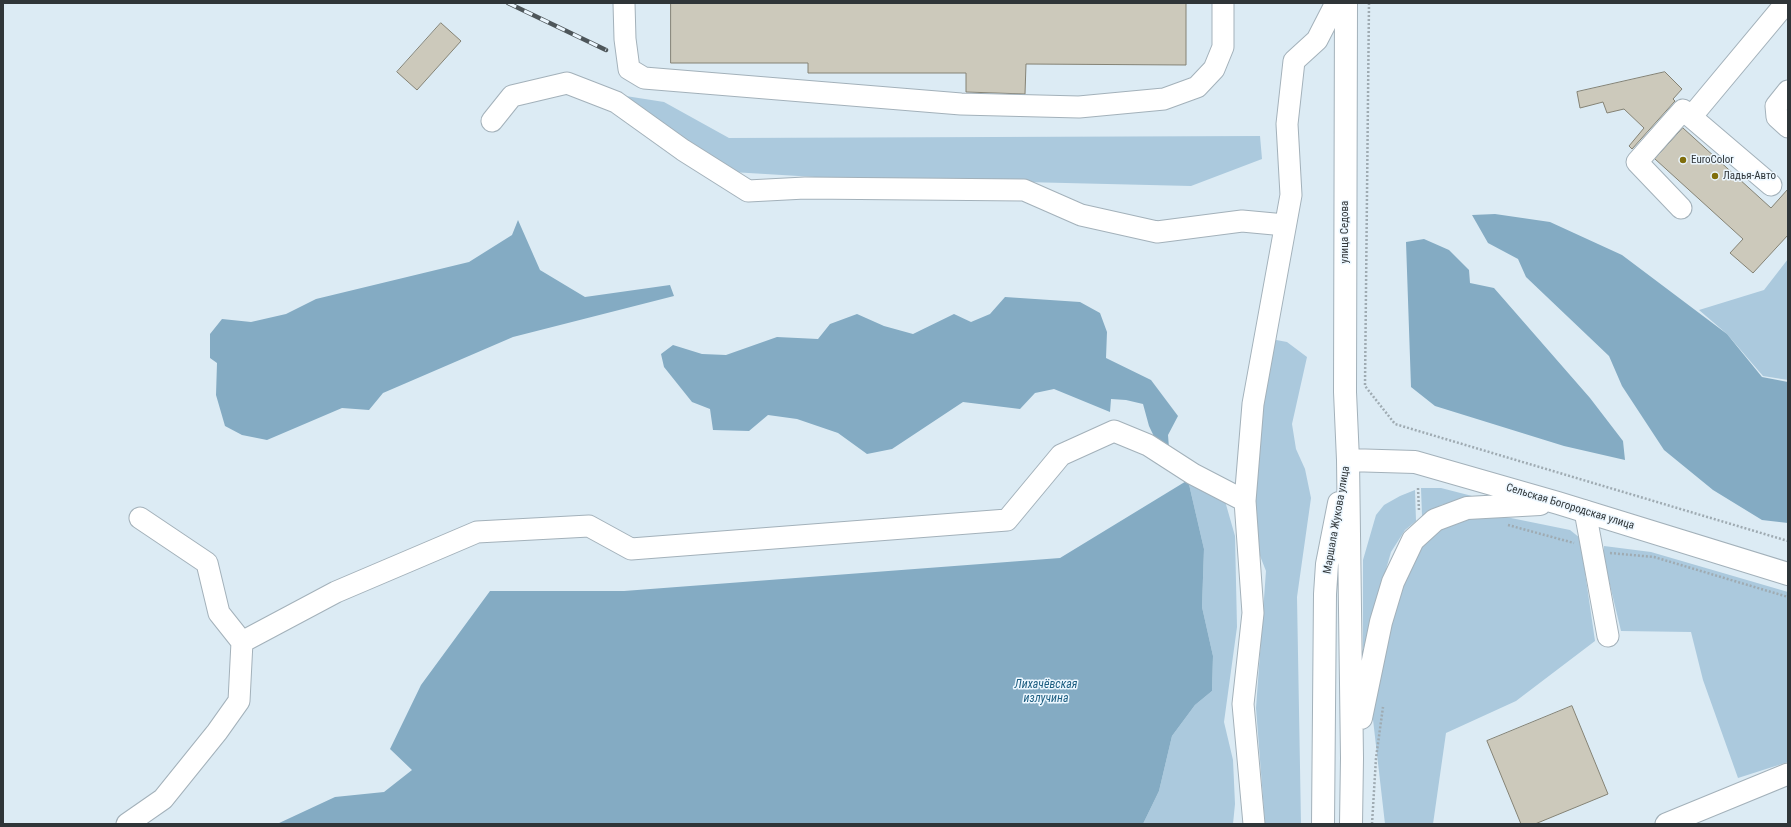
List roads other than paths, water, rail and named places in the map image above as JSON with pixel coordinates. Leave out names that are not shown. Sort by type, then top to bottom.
[{"type":"main road","name":"улица Седова","points":[[1346,3],[1345,392],[1348,460]]},
{"type":"main road","name":"Сельская Богородская улица","points":[[1348,460],[1415,462],[1585,511],[1788,574]]},
{"type":"main road","name":"Маршала Жукова улица","points":[[1348,460],[1352,758],[1351,824]]},
{"type":"main road","name":"Маршала Жукова улица","points":[[1323,824],[1325,594],[1327,564],[1348,460]]},
{"type":"main road","points":[[1352,758],[1380,622],[1393,582],[1413,540],[1435,520],[1467,508],[1558,503]]},
{"type":"lane","points":[[624,3],[625,39],[629,69],[644,78],[961,104],[1079,107],[1164,99],[1197,87],[1214,69],[1224,47],[1223,3]]},
{"type":"lane","points":[[1254,824],[1243,704],[1253,613],[1245,501],[1253,404],[1291,195],[1287,124],[1294,61],[1317,40],[1336,3]]},
{"type":"lane","points":[[1692,117],[1786,3]]},
{"type":"lane","points":[[492,121],[512,96],[567,83],[616,102],[683,150],[748,191],[805,188],[1024,190],[1081,215],[1157,232],[1242,221],[1285,225]]},
{"type":"lane","points":[[1788,91],[1776,106],[1777,117],[1788,127]]},
{"type":"lane","points":[[1681,208],[1637,162],[1683,110],[1771,185]]},
{"type":"lane","points":[[242,642],[336,592],[477,532],[589,526],[631,549],[1007,520],[1061,455],[1114,431],[1148,445],[1193,474],[1245,501]]},
{"type":"lane","points":[[1585,511],[1608,636]]},
{"type":"lane","points":[[127,824],[163,799],[217,732],[239,700],[242,642],[220,613],[207,563],[140,518]]},
{"type":"lane","points":[[1666,824],[1788,774]]},
{"type":"water","points":[[1495,214],[1550,222],[1622,255],[1727,334],[1762,377],[1788,382],[1788,523],[1762,520],[1713,490],[1664,450],[1622,386],[1609,356],[1526,277],[1518,259],[1488,243],[1472,215]]},
{"type":"water","points":[[518,220],[540,270],[585,297],[670,285],[674,296],[513,337],[383,393],[369,410],[342,408],[267,440],[242,435],[225,426],[216,395],[217,363],[210,358],[210,334],[222,319],[251,322],[286,314],[316,299],[469,262],[512,235]]},
{"type":"water","points":[[1424,239],[1449,250],[1469,270],[1470,283],[1494,288],[1590,398],[1623,441],[1625,460],[1564,446],[1435,406],[1411,387],[1406,242]]},
{"type":"water","points":[[1005,297],[1080,302],[1100,313],[1107,332],[1106,358],[1151,380],[1178,416],[1168,435],[1169,448],[1161,451],[1149,426],[1143,404],[1126,400],[1111,399],[1110,412],[1054,389],[1035,393],[1020,409],[963,402],[892,449],[867,454],[838,433],[797,419],[768,415],[749,431],[713,430],[710,409],[692,402],[664,367],[661,354],[673,345],[702,354],[726,355],[777,337],[818,339],[830,324],[857,314],[884,326],[913,334],[954,314],[971,322],[990,314]]},
{"type":"water","name":"Лихачёвская излучина","points":[[1188,480],[1204,549],[1202,607],[1213,656],[1212,691],[1195,705],[1172,736],[1159,791],[1143,824],[277,824],[335,797],[384,792],[412,770],[390,749],[421,685],[490,591],[624,591],[1060,558]]},
{"type":"railway","points":[[508,3],[606,50]]},
{"type":"place","name":"EuroColor","points":[[1683,160]]},
{"type":"place","name":"Ладья-Авто","points":[[1715,176]]}]
